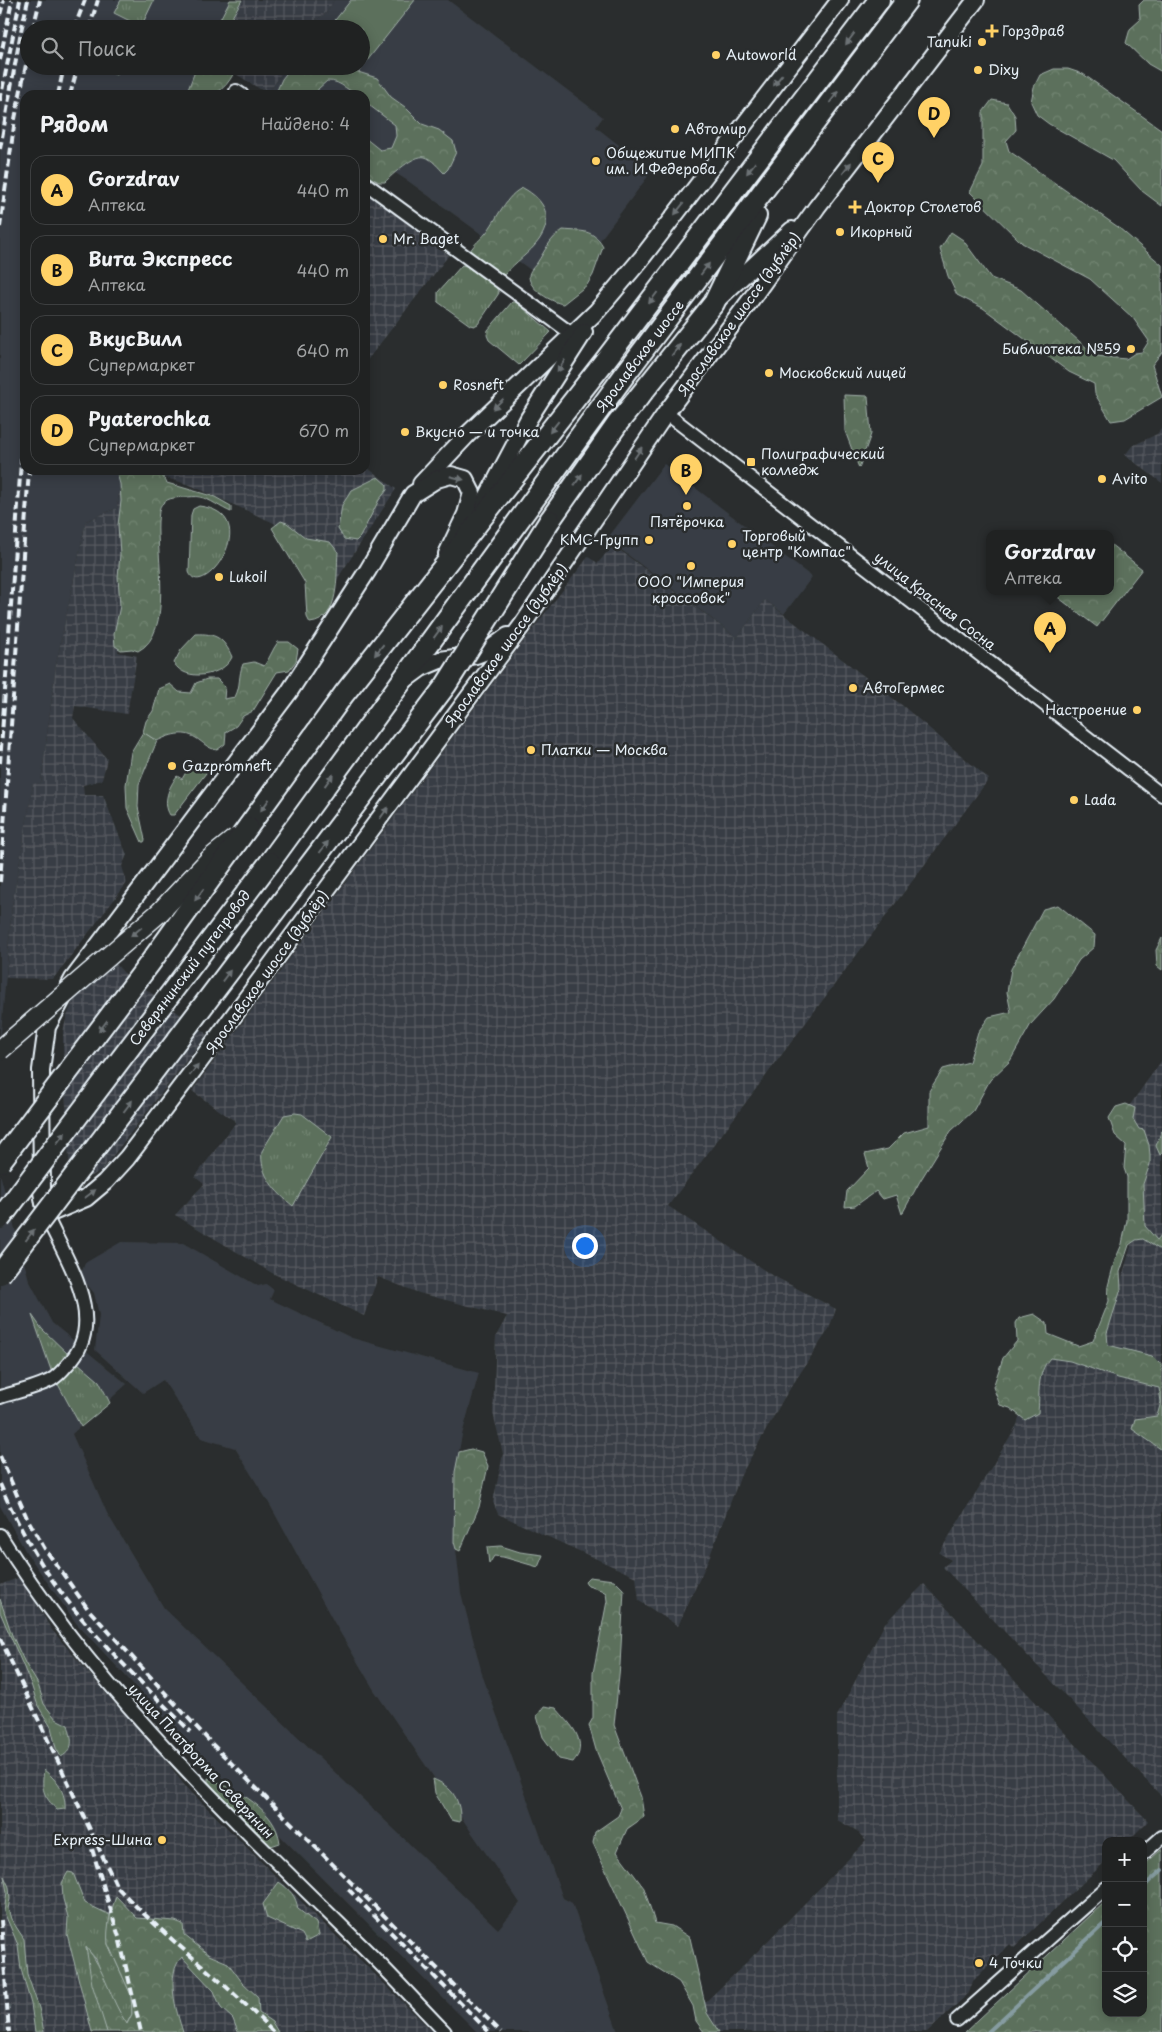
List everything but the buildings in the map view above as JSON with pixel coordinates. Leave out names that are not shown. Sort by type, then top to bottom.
[{"type":"main road","name":"Ярославское шоссе","points":[[248,828],[344,694],[607,358],[879,0]]},
{"type":"main road","name":"Ярославское шоссе","points":[[377,714],[623,377],[907,0]]},
{"type":"main road","points":[[0,1274],[446,685],[550,520],[618,423],[714,303],[774,178]]},
{"type":"main road","name":"Северянинский путепровод","points":[[0,1219],[270,862],[377,714]]},
{"type":"main road","points":[[0,1050],[160,912],[210,859],[248,828]]},
{"type":"main road","points":[[0,1162],[150,963],[248,828]]},
{"type":"street","points":[[0,1397],[49,1381],[58,1375],[71,1362],[81,1345],[86,1326],[85,1310],[68,1260],[49,1222],[42,1192],[41,1070],[48,1027],[60,1001],[74,979],[289,692],[368,570],[413,494],[468,434],[597,311],[641,259],[840,0]]},
{"type":"street","name":"Ярославское шоссе (дублёр)","points":[[49,1222],[86,1198],[105,1182],[127,1158],[523,624],[666,413],[817,207],[976,0]]},
{"type":"street","points":[[370,187],[572,334]]},
{"type":"street","points":[[714,303],[817,207]]},
{"type":"street","points":[[464,543],[529,418],[597,311]]},
{"type":"street","name":"улица Красная Сосна","points":[[666,413],[1162,794]]},
{"type":"street","points":[[413,494],[437,479],[451,475],[465,480],[472,493],[466,514],[439,572]]},
{"type":"street","points":[[399,685],[421,668],[440,660],[476,655],[488,650],[523,624]]},
{"type":"street","name":"улица Платформа Северянин","points":[[0,1534],[50,1609],[86,1657],[200,1787],[359,1943],[445,2032]]},
{"type":"street","points":[[1147,1850],[1162,1837]]},
{"type":"street","points":[[958,2020],[1102,1892]]},
{"type":"shaded area","points":[[0,0],[241,0],[230,20],[20,20],[20,75],[201,75],[194,90],[20,90],[20,475],[121,475],[117,508],[86,521],[56,665],[41,783],[33,785],[12,906],[0,1044]]},
{"type":"shaded area","points":[[241,0],[334,0],[327,12],[316,20],[230,20]]},
{"type":"shaded area","points":[[334,0],[448,0],[603,117],[596,127],[652,171],[561,292],[408,181],[370,157],[370,90],[271,90],[280,75],[370,75],[370,20],[316,20],[327,12]]},
{"type":"shaded area","points":[[237,75],[280,75],[271,90],[262,90]]},
{"type":"shaded area","points":[[370,196],[449,255],[370,357]]},
{"type":"shaded area","points":[[1162,428],[1162,483],[1125,455],[1132,446],[1157,434]]},
{"type":"shaded area","points":[[664,464],[812,577],[784,614],[765,600],[737,638],[607,539]]},
{"type":"shaded area","points":[[370,470],[396,489],[336,581],[274,523],[190,485],[156,475],[370,475]]},
{"type":"shaded area","points":[[121,475],[149,475],[118,652],[137,656],[127,714],[75,706],[73,718],[107,759],[102,780],[83,785],[84,795],[103,795],[127,855],[122,866],[127,883],[53,979],[6,978],[12,906],[33,784],[41,783],[56,665],[86,521],[117,508]]},
{"type":"shaded area","points":[[613,545],[737,638],[765,600],[903,706],[989,779],[668,1206],[770,1274],[836,1309],[829,1329],[784,1398],[741,1475],[709,1558],[678,1626],[639,1601],[636,1577],[498,1514],[493,1502],[503,1454],[493,1413],[496,1336],[507,1316],[419,1293],[378,1277],[364,1316],[272,1273],[175,1215],[204,1184],[195,1177],[236,1122],[192,1091],[523,642],[588,557],[598,563]]},
{"type":"shaded area","points":[[116,964],[124,973],[207,1034],[102,1170],[92,1176],[70,1177],[63,1031],[73,1001]]},
{"type":"shaded area","points":[[1162,1060],[1162,1797],[943,1567],[951,1560],[939,1553],[1017,1425],[1037,1346],[1088,1359],[1113,1308],[1140,1215],[1132,1140],[1117,1123]]},
{"type":"shaded area","points":[[0,1174],[29,1280],[52,1323],[127,1384],[72,1434],[107,1513],[164,1608],[498,1929],[520,1903],[374,1690],[335,1624],[270,1505],[235,1448],[201,1438],[163,1380],[143,1393],[95,1350],[99,1315],[94,1293],[80,1276],[85,1263],[121,1242],[183,1243],[258,1286],[266,1284],[274,1290],[270,1299],[352,1338],[479,1373],[462,1435],[454,1478],[456,1549],[461,1593],[483,1677],[563,1898],[572,1903],[618,2032],[477,2032],[206,1762],[76,1623],[26,1552],[0,1506]]},
{"type":"shaded area","points":[[20,1577],[52,1630],[116,1705],[156,1747],[185,1786],[433,2032],[0,2032],[0,1585]]},
{"type":"shaded area","points":[[924,1584],[1148,1821],[1132,1837],[1102,1837],[1102,1865],[1014,1948],[1010,1944],[973,1981],[969,1993],[927,2032],[710,2032],[696,2011],[866,1841],[857,1831],[837,1820],[837,1716],[885,1623]]},
{"type":"green space","points":[[121,0],[154,0],[144,20],[128,20],[114,13]]},
{"type":"green space","points":[[230,0],[242,0],[230,20],[220,20]]},
{"type":"green space","points":[[351,0],[415,0],[370,57],[370,20],[335,20]]},
{"type":"green space","points":[[1144,0],[1162,0],[1162,72],[1148,64],[1126,43],[1130,29],[1140,20],[1139,5]]},
{"type":"green space","points":[[1054,69],[1068,69],[1083,74],[1162,130],[1162,206],[1142,191],[1113,160],[1049,124],[1037,115],[1031,102],[1034,87],[1040,75]]},
{"type":"green space","points":[[194,75],[232,75],[220,90],[188,90]]},
{"type":"green space","points":[[285,75],[368,75],[377,78],[391,97],[405,107],[422,124],[439,130],[453,141],[456,152],[448,169],[444,173],[430,160],[420,157],[404,166],[385,182],[379,182],[370,178],[370,142],[380,150],[391,148],[396,136],[395,125],[370,106],[370,90],[350,90],[333,81],[327,81],[318,90],[277,90]]},
{"type":"green space","points":[[992,100],[1007,103],[1015,116],[1016,130],[1006,141],[1009,151],[1118,227],[1162,265],[1162,352],[1152,365],[1162,397],[1125,419],[1111,421],[1095,394],[1094,384],[1069,372],[983,308],[957,295],[948,276],[940,249],[951,232],[963,240],[991,278],[1021,290],[1096,356],[1126,359],[1135,353],[1142,352],[1149,341],[1133,318],[1090,279],[1022,243],[970,192],[983,166],[983,112]]},
{"type":"green space","points":[[523,188],[537,198],[545,210],[546,224],[544,232],[535,245],[500,277],[476,261],[470,251],[486,233],[512,195]]},
{"type":"green space","points":[[563,230],[582,231],[591,234],[603,247],[593,275],[587,285],[563,304],[547,298],[537,290],[530,281],[529,276],[551,241]]},
{"type":"green space","points":[[462,265],[496,287],[499,293],[478,324],[474,326],[438,302],[438,292]]},
{"type":"green space","points":[[512,302],[516,302],[551,332],[519,365],[489,340],[487,335],[488,330]]},
{"type":"green space","points":[[844,395],[868,396],[871,434],[859,468],[845,431]]},
{"type":"green space","points":[[117,475],[161,475],[167,483],[215,497],[231,506],[231,512],[200,497],[170,499],[161,505],[158,521],[160,611],[156,628],[149,642],[138,651],[132,649],[121,650],[115,646],[114,634],[120,606],[118,525],[121,501]]},
{"type":"green space","points":[[378,477],[387,485],[387,490],[379,500],[360,537],[356,541],[344,539],[338,529],[342,505],[352,490]]},
{"type":"green space","points":[[199,506],[219,512],[228,524],[229,539],[224,554],[216,567],[205,576],[196,579],[189,572],[191,515],[193,509]]},
{"type":"green space","points":[[281,521],[287,523],[306,538],[330,542],[338,552],[335,595],[327,614],[320,620],[310,623],[307,617],[305,583],[272,528]]},
{"type":"green space","points":[[1114,547],[1142,569],[1097,627],[1055,595],[1114,595]]},
{"type":"green space","points":[[196,634],[209,634],[222,641],[232,657],[228,664],[213,673],[204,675],[195,675],[179,669],[174,663],[181,650]]},
{"type":"green space","points":[[278,642],[289,642],[298,649],[296,661],[289,670],[277,672],[253,711],[243,716],[236,726],[226,732],[225,744],[217,750],[186,734],[171,735],[157,741],[143,732],[146,721],[153,711],[159,689],[170,684],[179,692],[191,693],[196,683],[207,679],[217,679],[225,687],[224,699],[235,697],[243,664],[254,662],[264,666]]},
{"type":"green space","points":[[143,732],[157,741],[139,784],[138,807],[145,840],[142,842],[127,808],[126,785],[131,752]]},
{"type":"green space","points":[[190,765],[206,770],[206,773],[174,815],[170,815],[167,800],[171,785],[177,776],[182,779],[188,769],[186,767]]},
{"type":"green space","points":[[1058,905],[1095,935],[1094,947],[1079,960],[1054,999],[1031,1024],[1010,1061],[990,1080],[973,1111],[951,1131],[902,1214],[896,1195],[883,1199],[876,1191],[855,1206],[845,1207],[847,1191],[869,1168],[865,1154],[888,1149],[904,1133],[929,1126],[929,1091],[943,1069],[969,1062],[978,1032],[989,1017],[1011,1012],[1007,992],[1011,969],[1043,909]]},
{"type":"green space","points":[[1162,938],[1162,970],[1157,966],[1156,950]]},
{"type":"green space","points":[[1126,1104],[1135,1108],[1133,1119],[1139,1129],[1144,1130],[1149,1145],[1150,1164],[1143,1184],[1145,1226],[1157,1240],[1162,1234],[1162,1251],[1143,1239],[1136,1240],[1129,1245],[1120,1272],[1121,1289],[1107,1333],[1108,1345],[1152,1356],[1159,1363],[1162,1363],[1162,1450],[1132,1429],[1135,1419],[1157,1416],[1161,1402],[1159,1388],[1118,1378],[1070,1361],[1050,1358],[1042,1371],[1038,1413],[1025,1420],[1010,1408],[1000,1405],[993,1387],[1003,1358],[1017,1341],[1016,1323],[1019,1318],[1034,1314],[1047,1323],[1048,1334],[1078,1346],[1093,1341],[1109,1301],[1108,1286],[1115,1260],[1122,1244],[1127,1220],[1127,1177],[1124,1168],[1126,1145],[1115,1135],[1109,1118],[1116,1107]]},
{"type":"green space","points":[[302,1114],[332,1137],[293,1206],[275,1189],[266,1175],[263,1168],[262,1151],[284,1115]]},
{"type":"green space","points":[[1162,1130],[1162,1153],[1160,1155],[1156,1146]]},
{"type":"green space","points":[[32,1315],[42,1329],[99,1381],[110,1403],[81,1427],[52,1373]]},
{"type":"green space","points":[[471,1449],[482,1452],[488,1466],[479,1507],[460,1551],[456,1549],[454,1542],[455,1472],[459,1452]]},
{"type":"green space","points":[[501,1546],[520,1552],[543,1555],[538,1567],[494,1556],[489,1564],[487,1547]]},
{"type":"green space","points":[[589,1577],[614,1580],[624,1590],[620,1665],[614,1725],[641,1797],[644,1817],[627,1829],[617,1852],[644,1888],[655,1923],[672,1926],[690,1938],[707,2013],[719,2032],[704,2032],[696,2021],[693,2006],[679,1982],[648,1962],[593,1843],[595,1832],[618,1816],[621,1809],[596,1750],[589,1725],[593,1718],[593,1673],[607,1601],[606,1593],[588,1586],[585,1581]]},
{"type":"green space","points":[[0,1599],[12,1635],[25,1663],[38,1684],[44,1704],[56,1719],[68,1725],[71,1743],[69,1751],[61,1757],[56,1748],[51,1727],[38,1706],[31,1684],[0,1612]]},
{"type":"green space","points":[[544,1706],[556,1708],[576,1733],[580,1745],[578,1755],[573,1762],[559,1759],[543,1737],[537,1716]]},
{"type":"green space","points":[[44,1770],[60,1787],[64,1797],[65,1809],[57,1810],[46,1796],[43,1787]]},
{"type":"green space","points":[[208,1778],[231,1788],[263,1811],[277,1831],[280,1843],[271,1846],[227,1801],[208,1786]]},
{"type":"green space","points":[[433,1779],[451,1791],[457,1801],[460,1822],[451,1820],[435,1793]]},
{"type":"green space","points":[[1162,1849],[1162,2032],[965,2032],[1102,1905],[1102,2017],[1147,2017],[1147,1862]]},
{"type":"green space","points":[[68,1872],[73,1873],[85,1903],[110,1915],[108,1944],[131,1995],[132,2014],[126,2025],[111,1997],[96,1959],[86,1948],[107,2032],[92,2032],[67,1934],[68,1917],[63,1899],[62,1883]]},
{"type":"green space","points":[[4,1876],[9,1887],[10,1899],[8,1909],[11,1919],[24,1939],[27,1974],[39,2008],[44,2032],[35,2032],[31,2004],[21,1969],[18,1945],[4,1912],[7,1892]]},
{"type":"green space","points":[[279,1882],[292,1894],[298,1909],[316,1923],[319,1935],[306,1942],[302,1934],[267,1918],[263,1904]]},
{"type":"green space","points":[[116,1896],[137,1918],[175,1921],[183,1924],[184,1935],[209,1955],[228,1963],[242,1982],[258,1997],[259,2013],[272,2022],[278,2032],[238,2032],[233,2019],[221,2008],[214,1991],[182,1957],[177,1964],[173,1983],[175,2004],[183,2032],[107,2032],[92,1984],[86,1947],[98,1965],[127,2024],[132,2014],[131,1995],[108,1944],[108,1926]]},
{"type":"waterway","points":[[1147,1883],[1162,1870]]},
{"type":"waterway","points":[[988,2032],[1102,1926]]},
{"type":"railway","points":[[0,15],[4,0]]},
{"type":"railway","points":[[0,60],[12,0]]},
{"type":"railway","points":[[0,101],[20,0]]},
{"type":"railway","points":[[23,20],[28,0]]},
{"type":"railway","points":[[35,20],[40,0]]},
{"type":"railway","points":[[77,20],[85,0]]},
{"type":"railway","points":[[92,20],[98,0]]},
{"type":"railway","points":[[0,149],[20,37]]},
{"type":"railway","points":[[21,90],[24,75]]},
{"type":"railway","points":[[59,90],[62,75]]},
{"type":"railway","points":[[71,90],[76,75]]},
{"type":"railway","points":[[0,227],[20,94]]},
{"type":"railway","points":[[0,763],[20,475]]},
{"type":"railway","points":[[0,882],[29,475]]},
{"type":"railway","points":[[0,1456],[27,1518],[45,1549],[88,1609],[214,1746],[501,2032]]},
{"type":"railway","points":[[0,1484],[16,1519],[35,1552],[67,1600],[119,1660],[191,1732]]},
{"type":"railway","points":[[0,1638],[117,1887],[273,2032]]},
{"type":"railway","points":[[92,1849],[119,1937],[141,2032]]},
{"type":"railway","points":[[348,1889],[489,2032]]},
{"type":"railway","points":[[1,1920],[9,2032]]},
{"type":"place","name":"Горздрав","points":[[992,31]]},
{"type":"place","name":"Tanuki","points":[[982,42]]},
{"type":"place","name":"Autoworld","points":[[716,55]]},
{"type":"place","name":"Dixy","points":[[978,70]]},
{"type":"place","name":"Автомир","points":[[675,129]]},
{"type":"place","name":"Pyaterochka","points":[[934,138]]},
{"type":"place","name":"Общежитие МИПК им. И.Федерова","points":[[596,161]]},
{"type":"place","name":"ВкусВилл","points":[[878,183]]},
{"type":"place","name":"Доктор Столетов","points":[[855,207]]},
{"type":"place","name":"Икорный","points":[[840,232]]},
{"type":"place","name":"Mr. Baget","points":[[383,239]]},
{"type":"place","name":"Библиотека №59","points":[[1131,349]]},
{"type":"place","name":"Московский лицей","points":[[769,373]]},
{"type":"place","name":"Rosneft","points":[[443,385]]},
{"type":"place","name":"Вкусно — и точка","points":[[405,432]]},
{"type":"place","name":"Полиграфический колледж","points":[[751,462]]},
{"type":"place","name":"Avito","points":[[1102,479]]},
{"type":"place","name":"Вита Экспресс","points":[[686,495]]},
{"type":"place","name":"Пятёрочка","points":[[687,506]]},
{"type":"place","name":"КМС-Групп","points":[[649,540]]},
{"type":"place","name":"Торговый центр \"Компас\"","points":[[732,544]]},
{"type":"place","name":"ООО \"Империя кроссовок\"","points":[[691,566]]},
{"type":"place","name":"Lukoil","points":[[219,577]]},
{"type":"place","name":"Gorzdrav","points":[[1050,653]]},
{"type":"place","name":"АвтоГермес","points":[[853,688]]},
{"type":"place","name":"Настроение","points":[[1137,710]]},
{"type":"place","name":"Платки — Москва","points":[[531,750]]},
{"type":"place","name":"Gazpromneft","points":[[172,766]]},
{"type":"place","name":"Lada","points":[[1074,800]]},
{"type":"place","name":"Express-Шина","points":[[162,1840]]},
{"type":"place","name":"4 Точки","points":[[979,1963]]}]
